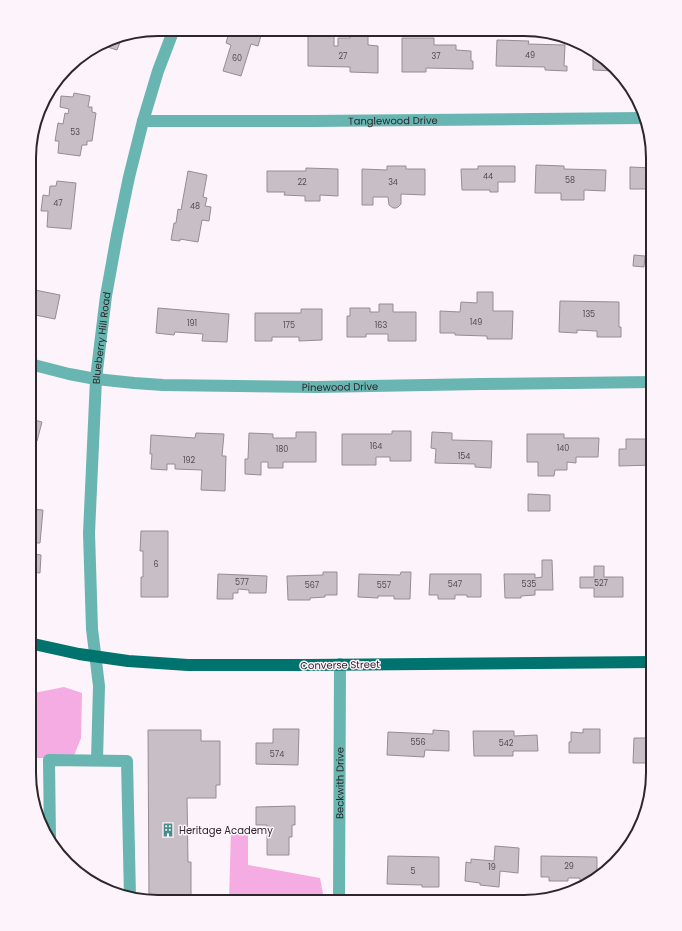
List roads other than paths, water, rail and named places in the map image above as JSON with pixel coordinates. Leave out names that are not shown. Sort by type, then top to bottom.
[{"type":"main road","name":"Converse Street","points":[[36,645],[79,654],[128,661],[188,665],[646,662]]},
{"type":"street","name":"Blueberry Hill Road","points":[[97,760],[99,686],[92,629],[89,533],[96,379],[117,235],[129,177],[143,121],[158,71],[171,36]]},
{"type":"street","name":"Tanglewood Drive","points":[[143,121],[639,118]]},
{"type":"street","name":"Pinewood Drive","points":[[36,366],[96,379],[163,384],[316,387],[646,382]]},
{"type":"street","name":"Beckwith Drive","points":[[340,664],[340,895]]},
{"type":"street","points":[[50,829],[49,760],[127,761],[130,892]]},
{"type":"place","name":"Heritage Academy","points":[[168,830]]}]
